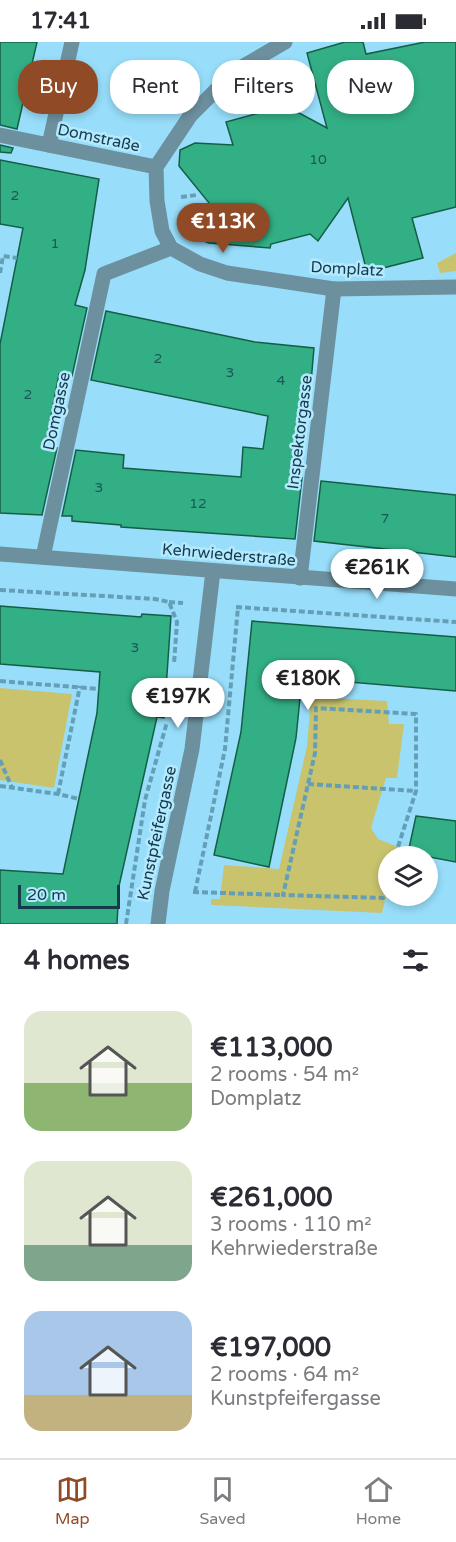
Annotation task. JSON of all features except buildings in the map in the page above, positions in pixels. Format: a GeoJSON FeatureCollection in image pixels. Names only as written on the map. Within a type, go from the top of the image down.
{"type":"FeatureCollection","features":[{"type":"Feature","properties":{"kind":"street"},"geometry":{"type":"LineString","coordinates":[[49,145],[72,42]]}},
{"type":"Feature","properties":{"kind":"street"},"geometry":{"type":"LineString","coordinates":[[171,248],[162,231],[157,201],[156,167],[190,116],[235,71],[285,42]]}},
{"type":"Feature","properties":{"kind":"street","name":"Domstraße"},"geometry":{"type":"LineString","coordinates":[[0,135],[156,167]]}},
{"type":"Feature","properties":{"kind":"street","name":"Domgasse"},"geometry":{"type":"LineString","coordinates":[[43,556],[104,274],[171,248]]}},
{"type":"Feature","properties":{"kind":"street","name":"Domplatz"},"geometry":{"type":"LineString","coordinates":[[171,248],[200,264],[227,273],[334,289],[456,287]]}},
{"type":"Feature","properties":{"kind":"street","name":"Inspektorgasse"},"geometry":{"type":"LineString","coordinates":[[300,578],[334,289]]}},
{"type":"Feature","properties":{"kind":"street","name":"Kehrwiederstraße"},"geometry":{"type":"LineString","coordinates":[[0,554],[456,589]]}},
{"type":"Feature","properties":{"kind":"street","name":"Kunstpfeifergasse"},"geometry":{"type":"LineString","coordinates":[[158,924],[162,891],[192,749],[213,571]]}},
{"type":"Feature","properties":{"kind":"path"},"geometry":{"type":"LineString","coordinates":[[0,273],[3,256],[17,258]]}},
{"type":"Feature","properties":{"kind":"path"},"geometry":{"type":"LineString","coordinates":[[0,590],[155,599],[169,602],[177,622],[174,666]]}},
{"type":"Feature","properties":{"kind":"path"},"geometry":{"type":"LineString","coordinates":[[208,605],[456,622]]}},
{"type":"Feature","properties":{"kind":"path"},"geometry":{"type":"LineString","coordinates":[[195,892],[225,748],[238,607]]}},
{"type":"Feature","properties":{"kind":"path"},"geometry":{"type":"LineString","coordinates":[[0,681],[99,689]]}},
{"type":"Feature","properties":{"kind":"path"},"geometry":{"type":"LineString","coordinates":[[58,794],[80,686]]}},
{"type":"Feature","properties":{"kind":"path"},"geometry":{"type":"LineString","coordinates":[[283,895],[315,753],[316,708],[416,714],[416,791],[398,846]]}},
{"type":"Feature","properties":{"kind":"path"},"geometry":{"type":"LineString","coordinates":[[126,924],[146,800],[168,721]]}},
{"type":"Feature","properties":{"kind":"path"},"geometry":{"type":"LineString","coordinates":[[0,760],[12,788]]}},
{"type":"Feature","properties":{"kind":"path"},"geometry":{"type":"LineString","coordinates":[[308,784],[416,791]]}},
{"type":"Feature","properties":{"kind":"path"},"geometry":{"type":"LineString","coordinates":[[0,786],[79,799]]}},
{"type":"Feature","properties":{"kind":"path"},"geometry":{"type":"LineString","coordinates":[[162,891],[378,898]]}},
{"type":"Feature","properties":{"kind":"shaded area"},"geometry":{"type":"Polygon","coordinates":[[[456,253],[456,271],[440,273],[437,263],[456,253]]]}},
{"type":"Feature","properties":{"kind":"shaded area"},"geometry":{"type":"Polygon","coordinates":[[[0,688],[72,694],[54,788],[0,780],[0,688]]]}},
{"type":"Feature","properties":{"kind":"shaded area"},"geometry":{"type":"Polygon","coordinates":[[[311,697],[387,701],[389,724],[404,724],[397,778],[386,778],[371,828],[378,839],[396,846],[378,846],[378,906],[384,906],[382,913],[211,905],[211,899],[220,899],[224,865],[279,869],[307,746],[311,697]]]}}]}
